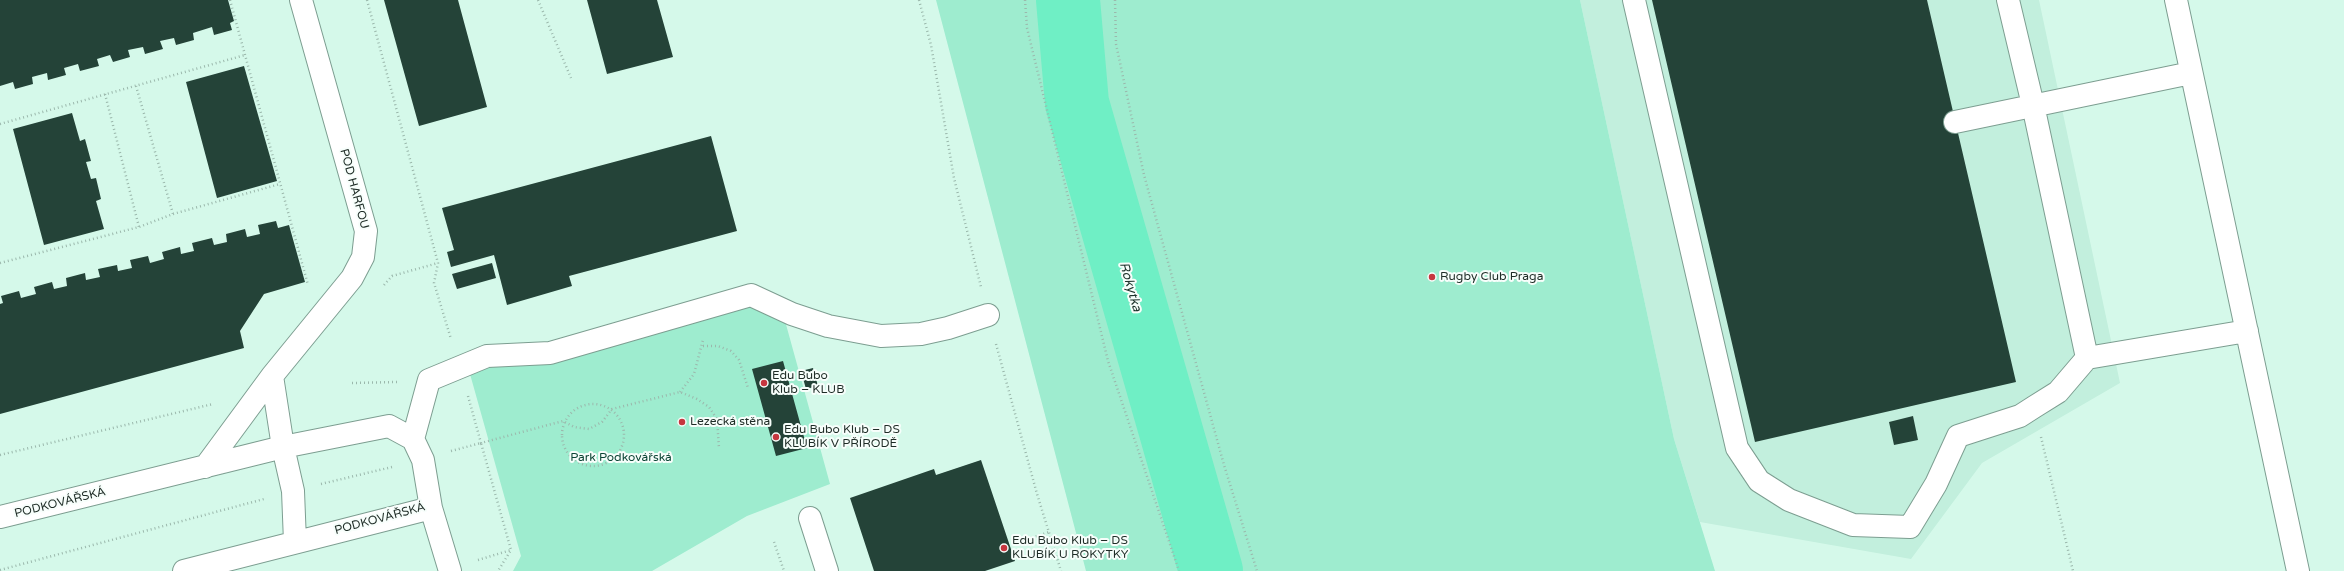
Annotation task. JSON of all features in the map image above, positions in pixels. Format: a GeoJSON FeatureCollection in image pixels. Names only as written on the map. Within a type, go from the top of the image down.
{"type":"FeatureCollection","features":[{"type":"Feature","properties":{"kind":"street","name":"POD HARFOU"},"geometry":{"type":"LineString","coordinates":[[205,467],[272,376],[352,278],[363,257],[366,231],[301,0]]}},
{"type":"Feature","properties":{"kind":"street"},"geometry":{"type":"LineString","coordinates":[[1634,0],[1737,448],[1759,481],[1789,500],[1853,525],[1910,527],[1936,484],[1958,436],[2020,416],[2058,392],[2087,358],[2247,331]]}},
{"type":"Feature","properties":{"kind":"street"},"geometry":{"type":"LineString","coordinates":[[2008,0],[2033,106],[2087,358]]}},
{"type":"Feature","properties":{"kind":"street"},"geometry":{"type":"LineString","coordinates":[[2176,0],[2298,571]]}},
{"type":"Feature","properties":{"kind":"street"},"geometry":{"type":"LineString","coordinates":[[1955,122],[2191,73]]}},
{"type":"Feature","properties":{"kind":"street"},"geometry":{"type":"LineString","coordinates":[[413,439],[429,380],[487,356],[550,353],[751,295],[792,314],[828,326],[881,336],[921,334],[941,330],[988,315]]}},
{"type":"Feature","properties":{"kind":"street"},"geometry":{"type":"LineString","coordinates":[[272,376],[283,447],[293,491],[295,542]]}},
{"type":"Feature","properties":{"kind":"street","name":"PODKOVÁŘSKÁ"},"geometry":{"type":"LineString","coordinates":[[0,517],[283,447],[389,426],[413,439],[423,460],[430,508],[184,571]]}},
{"type":"Feature","properties":{"kind":"street"},"geometry":{"type":"LineString","coordinates":[[430,508],[450,571]]}},
{"type":"Feature","properties":{"kind":"street"},"geometry":{"type":"LineString","coordinates":[[810,518],[827,571]]}},
{"type":"Feature","properties":{"kind":"path"},"geometry":{"type":"LineString","coordinates":[[230,0],[310,290]]}},
{"type":"Feature","properties":{"kind":"path"},"geometry":{"type":"LineString","coordinates":[[366,0],[438,263],[434,283],[481,443],[563,421],[574,427],[589,429],[602,422],[612,409],[680,392],[697,399],[709,407],[717,419],[719,448]]}},
{"type":"Feature","properties":{"kind":"path"},"geometry":{"type":"LineString","coordinates":[[538,0],[570,78]]}},
{"type":"Feature","properties":{"kind":"path"},"geometry":{"type":"LineString","coordinates":[[919,0],[931,45],[954,178],[988,315],[1013,410],[1048,532],[1061,571]]}},
{"type":"Feature","properties":{"kind":"path"},"geometry":{"type":"LineString","coordinates":[[1026,0],[1027,28],[1108,361],[1178,571]]}},
{"type":"Feature","properties":{"kind":"path"},"geometry":{"type":"LineString","coordinates":[[1115,0],[1116,44],[1144,175],[1224,466],[1257,571]]}},
{"type":"Feature","properties":{"kind":"path"},"geometry":{"type":"LineString","coordinates":[[0,124],[245,55]]}},
{"type":"Feature","properties":{"kind":"path"},"geometry":{"type":"LineString","coordinates":[[136,86],[173,214]]}},
{"type":"Feature","properties":{"kind":"path"},"geometry":{"type":"LineString","coordinates":[[105,94],[140,227]]}},
{"type":"Feature","properties":{"kind":"path"},"geometry":{"type":"LineString","coordinates":[[0,263],[140,227],[173,214],[280,184]]}},
{"type":"Feature","properties":{"kind":"path"},"geometry":{"type":"LineString","coordinates":[[680,392],[694,374],[703,346],[704,308]]}},
{"type":"Feature","properties":{"kind":"path"},"geometry":{"type":"LineString","coordinates":[[703,346],[718,346],[731,351],[739,360],[748,388]]}},
{"type":"Feature","properties":{"kind":"path"},"geometry":{"type":"LineString","coordinates":[[352,383],[429,380]]}},
{"type":"Feature","properties":{"kind":"path"},"geometry":{"type":"LineString","coordinates":[[587,403],[600,404],[612,409],[620,419],[624,432],[623,445],[616,456],[606,464],[592,467],[579,464],[569,456],[562,444],[561,431],[563,421],[574,408],[587,403]]}},
{"type":"Feature","properties":{"kind":"path"},"geometry":{"type":"LineString","coordinates":[[0,455],[216,404]]}},
{"type":"Feature","properties":{"kind":"path"},"geometry":{"type":"LineString","coordinates":[[2034,407],[2073,571]]}},
{"type":"Feature","properties":{"kind":"path"},"geometry":{"type":"LineString","coordinates":[[1013,544],[1048,532]]}},
{"type":"Feature","properties":{"kind":"path"},"geometry":{"type":"LineString","coordinates":[[774,542],[784,571]]}},
{"type":"Feature","properties":{"kind":"shaded area"},"geometry":{"type":"Polygon","coordinates":[[[1580,0],[2039,0],[2120,383],[1982,463],[1911,559],[1700,522],[1674,439],[1580,0]]]}},
{"type":"Feature","properties":{"kind":"green space"},"geometry":{"type":"Polygon","coordinates":[[[936,0],[1580,0],[1674,439],[1715,571],[1086,571],[936,0]]]}},
{"type":"Feature","properties":{"kind":"green space","name":"Park Podkovářská"},"geometry":{"type":"Polygon","coordinates":[[[779,299],[830,484],[747,516],[652,571],[513,571],[521,556],[470,374],[495,364],[551,361],[779,299]]]}},
{"type":"Feature","properties":{"kind":"building"},"geometry":{"type":"Polygon","coordinates":[[[0,0],[228,0],[234,21],[230,23],[232,30],[214,35],[212,27],[193,33],[194,40],[176,45],[174,38],[160,41],[163,49],[145,54],[143,47],[128,50],[130,57],[113,62],[110,55],[97,59],[99,66],[80,71],[78,64],[64,68],[66,75],[48,80],[47,73],[32,77],[33,84],[15,89],[13,82],[0,86],[0,0]]]}},
{"type":"Feature","properties":{"kind":"building"},"geometry":{"type":"Polygon","coordinates":[[[384,0],[458,0],[487,107],[419,126],[384,0]]]}},
{"type":"Feature","properties":{"kind":"building"},"geometry":{"type":"Polygon","coordinates":[[[587,0],[657,0],[673,57],[607,74],[587,0]]]}},
{"type":"Feature","properties":{"kind":"building"},"geometry":{"type":"Polygon","coordinates":[[[1652,0],[1927,0],[2016,382],[1755,442],[1652,0]]]}},
{"type":"Feature","properties":{"kind":"building"},"geometry":{"type":"Polygon","coordinates":[[[244,66],[277,181],[217,198],[186,82],[244,66]]]}},
{"type":"Feature","properties":{"kind":"building"},"geometry":{"type":"Polygon","coordinates":[[[72,113],[80,141],[85,139],[91,161],[86,162],[91,179],[96,178],[101,199],[96,201],[104,229],[44,245],[13,129],[72,113]]]}},
{"type":"Feature","properties":{"kind":"building"},"geometry":{"type":"Polygon","coordinates":[[[711,136],[737,231],[569,276],[572,286],[507,305],[494,255],[451,267],[447,252],[454,250],[442,208],[711,136]]]}},
{"type":"Feature","properties":{"kind":"building"},"geometry":{"type":"Polygon","coordinates":[[[276,221],[278,228],[289,225],[305,282],[264,294],[240,331],[244,348],[0,414],[0,304],[3,303],[1,296],[19,291],[21,298],[36,294],[34,287],[52,282],[54,289],[67,286],[66,278],[85,273],[86,280],[100,277],[98,269],[117,265],[118,271],[132,268],[130,260],[148,256],[150,263],[164,259],[162,252],[180,247],[181,254],[194,251],[192,243],[212,238],[214,245],[227,242],[226,234],[245,229],[247,237],[260,234],[258,225],[276,221]]]}},
{"type":"Feature","properties":{"kind":"building"},"geometry":{"type":"Polygon","coordinates":[[[492,263],[496,278],[457,289],[452,274],[492,263]]]}},
{"type":"Feature","properties":{"kind":"building"},"geometry":{"type":"Polygon","coordinates":[[[783,361],[807,448],[776,456],[752,369],[783,361]]]}},
{"type":"Feature","properties":{"kind":"building"},"geometry":{"type":"Polygon","coordinates":[[[813,368],[818,386],[806,389],[801,371],[813,368]]]}},
{"type":"Feature","properties":{"kind":"building"},"geometry":{"type":"Polygon","coordinates":[[[1913,416],[1918,440],[1894,445],[1889,422],[1913,416]]]}},
{"type":"Feature","properties":{"kind":"building"},"geometry":{"type":"Polygon","coordinates":[[[981,460],[1015,561],[985,571],[874,571],[850,498],[934,469],[936,475],[981,460]]]}},
{"type":"Feature","properties":{"kind":"waterway","name":"Rokytka"},"geometry":{"type":"LineString","coordinates":[[1068,0],[1077,103],[1211,571]]}},
{"type":"Feature","properties":{"kind":"place","name":"Rugby Club Praga"},"geometry":{"type":"Point","coordinates":[1432,277]}},
{"type":"Feature","properties":{"kind":"place","name":"Edu Bubo Klub – KLUB"},"geometry":{"type":"Point","coordinates":[764,383]}},
{"type":"Feature","properties":{"kind":"place","name":"Lezecká stěna"},"geometry":{"type":"Point","coordinates":[682,422]}},
{"type":"Feature","properties":{"kind":"place","name":"Edu Bubo Klub – DS KLUBÍK V PŘÍRODĚ"},"geometry":{"type":"Point","coordinates":[776,437]}},
{"type":"Feature","properties":{"kind":"place","name":"Edu Bubo Klub – DS KLUBÍK U ROKYTKY"},"geometry":{"type":"Point","coordinates":[1004,548]}}]}
